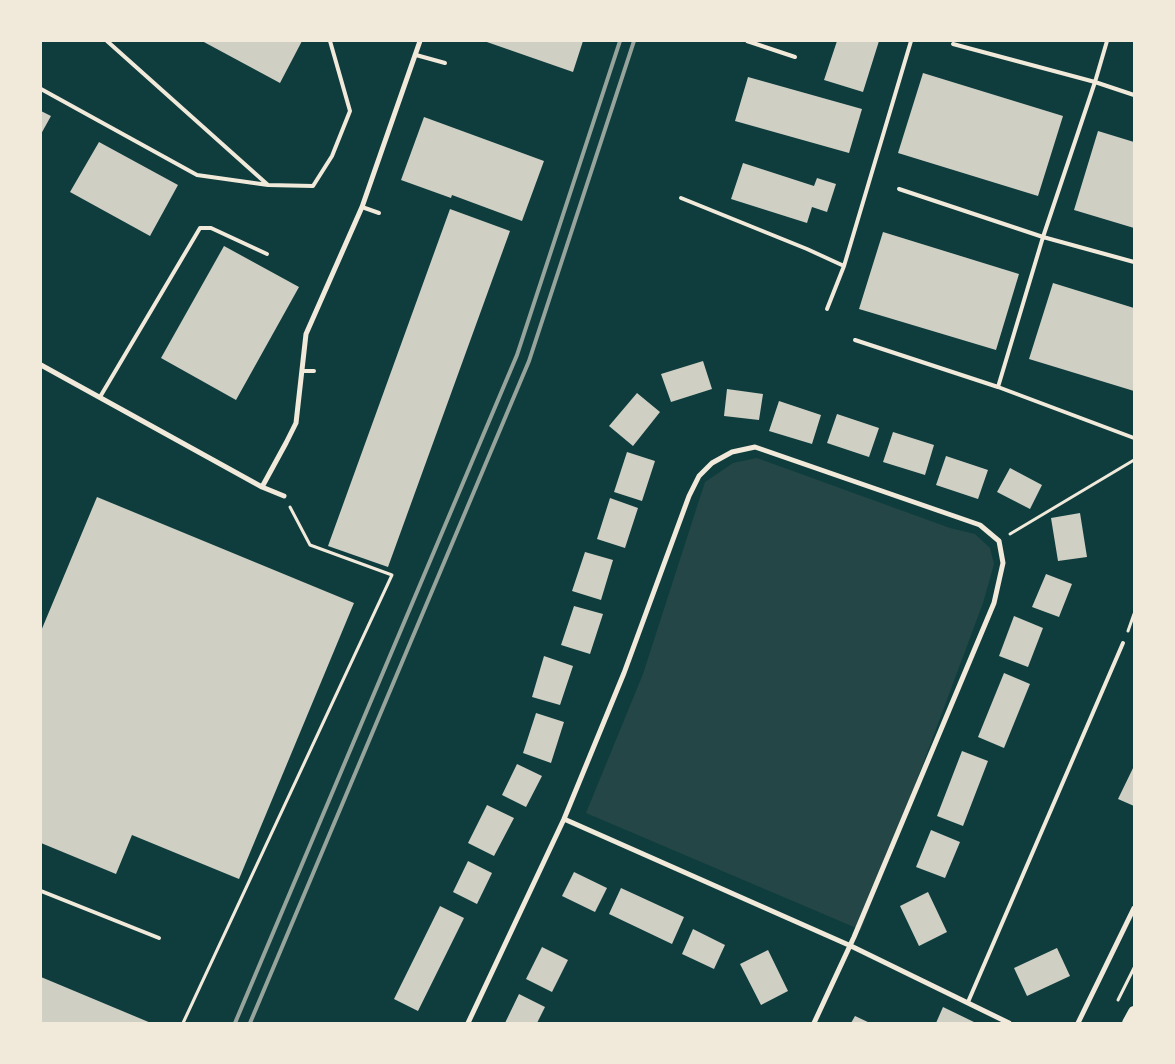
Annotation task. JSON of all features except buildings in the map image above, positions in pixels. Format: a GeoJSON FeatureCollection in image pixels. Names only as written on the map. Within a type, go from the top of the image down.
{"type":"FeatureCollection","features":[{"type":"Feature","properties":{"kind":"main road"},"geometry":{"type":"LineString","coordinates":[[1128,1023],[1134,1012]]}},
{"type":"Feature","properties":{"kind":"street"},"geometry":{"type":"LineString","coordinates":[[262,488],[296,423],[306,334],[362,207],[420,41]]}},
{"type":"Feature","properties":{"kind":"street"},"geometry":{"type":"LineString","coordinates":[[41,365],[262,488],[284,496]]}},
{"type":"Feature","properties":{"kind":"street"},"geometry":{"type":"LineString","coordinates":[[468,1023],[564,818],[624,673],[689,496],[699,476],[712,463],[732,452],[755,447],[980,525],[999,541],[1003,563],[994,603],[851,946],[814,1023]]}},
{"type":"Feature","properties":{"kind":"street"},"geometry":{"type":"LineString","coordinates":[[564,818],[851,946],[1009,1023]]}},
{"type":"Feature","properties":{"kind":"street"},"geometry":{"type":"LineString","coordinates":[[1078,1023],[1134,908]]}},
{"type":"Feature","properties":{"kind":"lane"},"geometry":{"type":"LineString","coordinates":[[107,41],[268,185]]}},
{"type":"Feature","properties":{"kind":"lane"},"geometry":{"type":"LineString","coordinates":[[41,89],[197,175],[268,185],[313,186],[332,156],[350,111],[330,41]]}},
{"type":"Feature","properties":{"kind":"lane"},"geometry":{"type":"LineString","coordinates":[[747,41],[795,57]]}},
{"type":"Feature","properties":{"kind":"lane"},"geometry":{"type":"LineString","coordinates":[[827,309],[844,266],[911,41]]}},
{"type":"Feature","properties":{"kind":"lane"},"geometry":{"type":"LineString","coordinates":[[998,387],[1043,237],[1096,82],[1107,41]]}},
{"type":"Feature","properties":{"kind":"lane"},"geometry":{"type":"LineString","coordinates":[[953,44],[1134,94]]}},
{"type":"Feature","properties":{"kind":"lane"},"geometry":{"type":"LineString","coordinates":[[416,55],[445,63]]}},
{"type":"Feature","properties":{"kind":"lane"},"geometry":{"type":"LineString","coordinates":[[900,189],[1043,237],[1134,262]]}},
{"type":"Feature","properties":{"kind":"lane"},"geometry":{"type":"LineString","coordinates":[[681,198],[844,266]]}},
{"type":"Feature","properties":{"kind":"lane"},"geometry":{"type":"LineString","coordinates":[[362,207],[379,213]]}},
{"type":"Feature","properties":{"kind":"lane"},"geometry":{"type":"LineString","coordinates":[[100,397],[200,228],[212,228],[267,254]]}},
{"type":"Feature","properties":{"kind":"lane"},"geometry":{"type":"LineString","coordinates":[[855,340],[998,387],[1134,438]]}},
{"type":"Feature","properties":{"kind":"lane"},"geometry":{"type":"LineString","coordinates":[[302,371],[314,371]]}},
{"type":"Feature","properties":{"kind":"lane"},"geometry":{"type":"LineString","coordinates":[[968,1002],[1123,643]]}},
{"type":"Feature","properties":{"kind":"lane"},"geometry":{"type":"LineString","coordinates":[[41,891],[158,938]]}},
{"type":"Feature","properties":{"kind":"path"},"geometry":{"type":"LineString","coordinates":[[999,541],[1134,460]]}},
{"type":"Feature","properties":{"kind":"path"},"geometry":{"type":"LineString","coordinates":[[183,1023],[392,575],[310,545],[284,496]]}},
{"type":"Feature","properties":{"kind":"path"},"geometry":{"type":"LineString","coordinates":[[1115,1007],[1134,968]]}},
{"type":"Feature","properties":{"kind":"shaded area"},"geometry":{"type":"Polygon","coordinates":[[[757,458],[950,528],[975,534],[990,548],[994,564],[983,603],[861,930],[586,813],[643,674],[705,482],[733,463],[757,458]]]}},
{"type":"Feature","properties":{"kind":"railway"},"geometry":{"type":"LineString","coordinates":[[235,1023],[517,355],[620,41]]}},
{"type":"Feature","properties":{"kind":"railway"},"geometry":{"type":"LineString","coordinates":[[250,1023],[529,361],[634,41]]}}]}
